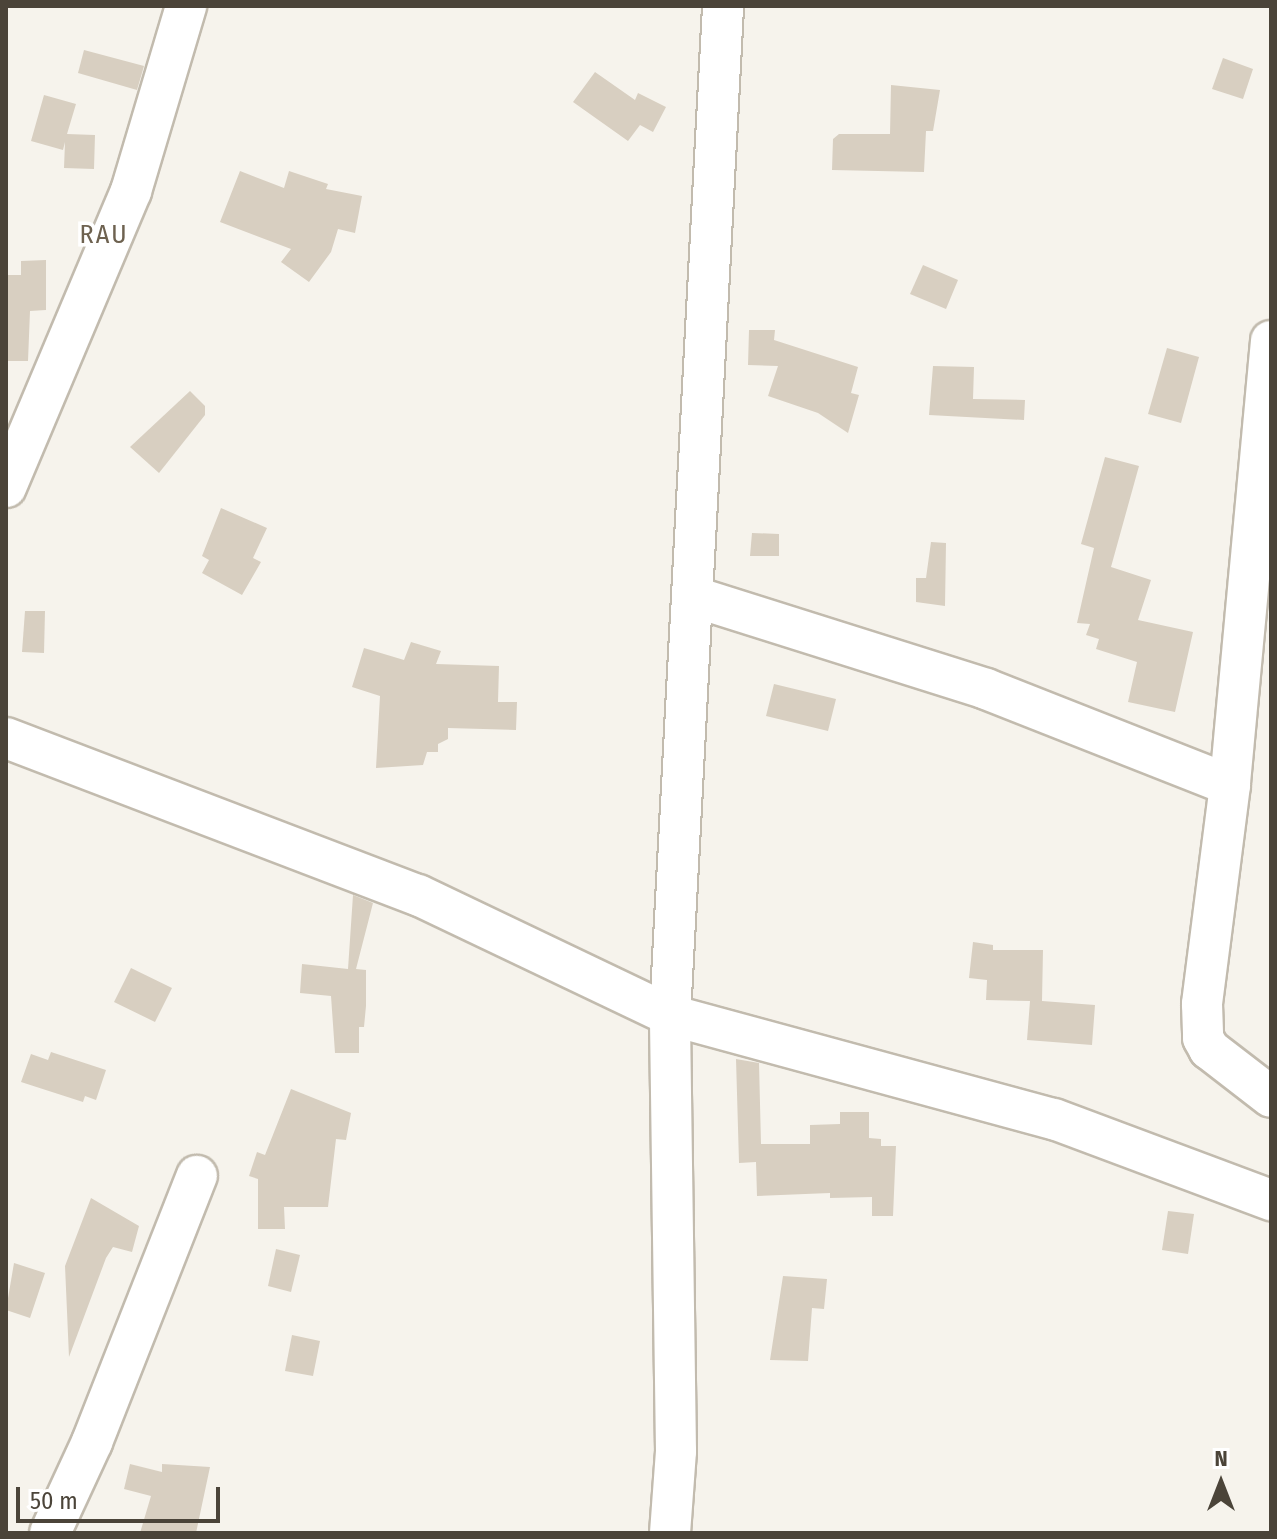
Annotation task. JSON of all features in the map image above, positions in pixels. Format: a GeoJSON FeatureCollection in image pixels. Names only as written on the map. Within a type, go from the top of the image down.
{"type":"FeatureCollection","features":[{"type":"Feature","properties":{"kind":"street"},"geometry":{"type":"LineString","coordinates":[[6,487],[131,191],[186,6]]}},
{"type":"Feature","properties":{"kind":"street"},"geometry":{"type":"LineString","coordinates":[[670,1533],[676,1451],[670,1015],[695,597],[709,200],[723,6]]}},
{"type":"Feature","properties":{"kind":"street"},"geometry":{"type":"LineString","coordinates":[[1271,341],[1230,785],[1202,1004],[1203,1038],[1220,1060],[1271,1097]]}},
{"type":"Feature","properties":{"kind":"street"},"geometry":{"type":"LineString","coordinates":[[695,597],[986,689],[1230,785]]}},
{"type":"Feature","properties":{"kind":"street"},"geometry":{"type":"LineString","coordinates":[[6,738],[418,895],[670,1015],[1054,1119],[1271,1200]]}},
{"type":"Feature","properties":{"kind":"street"},"geometry":{"type":"LineString","coordinates":[[50,1533],[92,1442],[197,1176]]}},
{"type":"Feature","properties":{"kind":"building"},"geometry":{"type":"Polygon","coordinates":[[[84,50],[144,66],[137,90],[78,73],[84,50]]]}},
{"type":"Feature","properties":{"kind":"building"},"geometry":{"type":"Polygon","coordinates":[[[1223,58],[1253,69],[1243,99],[1212,89],[1223,58]]]}},
{"type":"Feature","properties":{"kind":"building"},"geometry":{"type":"Polygon","coordinates":[[[595,72],[635,100],[638,93],[666,107],[653,132],[640,125],[628,141],[573,102],[595,72]]]}},
{"type":"Feature","properties":{"kind":"building"},"geometry":{"type":"Polygon","coordinates":[[[891,85],[940,90],[933,131],[926,131],[924,172],[832,170],[833,139],[839,134],[890,134],[891,85]]]}},
{"type":"Feature","properties":{"kind":"building"},"geometry":{"type":"Polygon","coordinates":[[[44,95],[76,104],[67,134],[95,135],[94,169],[64,168],[65,142],[63,150],[31,141],[44,95]]]}},
{"type":"Feature","properties":{"kind":"building"},"geometry":{"type":"Polygon","coordinates":[[[240,171],[284,188],[289,171],[328,184],[326,189],[362,196],[355,233],[338,229],[331,252],[309,282],[281,262],[291,249],[220,222],[240,171]]]}},
{"type":"Feature","properties":{"kind":"building"},"geometry":{"type":"Polygon","coordinates":[[[46,260],[46,310],[30,311],[28,361],[6,361],[6,275],[21,275],[21,261],[46,260]]]}},
{"type":"Feature","properties":{"kind":"building"},"geometry":{"type":"Polygon","coordinates":[[[923,265],[958,280],[946,309],[910,294],[923,265]]]}},
{"type":"Feature","properties":{"kind":"building"},"geometry":{"type":"Polygon","coordinates":[[[749,330],[775,330],[774,340],[858,367],[851,393],[859,395],[848,433],[818,413],[768,396],[778,366],[748,365],[749,330]]]}},
{"type":"Feature","properties":{"kind":"building"},"geometry":{"type":"Polygon","coordinates":[[[1167,348],[1199,357],[1181,423],[1148,414],[1167,348]]]}},
{"type":"Feature","properties":{"kind":"building"},"geometry":{"type":"Polygon","coordinates":[[[933,366],[974,367],[973,399],[1025,400],[1024,420],[929,415],[933,366]]]}},
{"type":"Feature","properties":{"kind":"building"},"geometry":{"type":"Polygon","coordinates":[[[190,391],[205,406],[205,415],[159,473],[130,447],[190,391]]]}},
{"type":"Feature","properties":{"kind":"building"},"geometry":{"type":"Polygon","coordinates":[[[1105,457],[1139,466],[1111,567],[1151,580],[1138,620],[1193,632],[1175,712],[1128,702],[1137,662],[1096,649],[1099,639],[1086,635],[1090,624],[1077,623],[1094,548],[1081,544],[1105,457]]]}},
{"type":"Feature","properties":{"kind":"building"},"geometry":{"type":"Polygon","coordinates":[[[221,508],[267,528],[253,558],[261,562],[242,595],[202,573],[209,560],[202,556],[221,508]]]}},
{"type":"Feature","properties":{"kind":"building"},"geometry":{"type":"Polygon","coordinates":[[[752,533],[779,534],[779,556],[750,556],[752,533]]]}},
{"type":"Feature","properties":{"kind":"building"},"geometry":{"type":"Polygon","coordinates":[[[931,542],[946,543],[945,606],[916,602],[916,578],[926,578],[931,542]]]}},
{"type":"Feature","properties":{"kind":"building"},"geometry":{"type":"Polygon","coordinates":[[[25,611],[45,611],[44,653],[22,652],[25,611]]]}},
{"type":"Feature","properties":{"kind":"building"},"geometry":{"type":"Polygon","coordinates":[[[411,642],[441,651],[436,664],[499,666],[498,702],[517,702],[516,730],[448,728],[448,739],[438,744],[438,752],[427,752],[423,765],[376,768],[380,696],[352,687],[364,648],[404,660],[411,642]]]}},
{"type":"Feature","properties":{"kind":"building"},"geometry":{"type":"Polygon","coordinates":[[[774,684],[836,699],[828,731],[766,716],[774,684]]]}},
{"type":"Feature","properties":{"kind":"building"},"geometry":{"type":"Polygon","coordinates":[[[353,895],[373,903],[356,969],[366,970],[364,1027],[359,1027],[359,1053],[335,1053],[331,996],[300,993],[302,964],[348,969],[353,895]]]}},
{"type":"Feature","properties":{"kind":"building"},"geometry":{"type":"Polygon","coordinates":[[[973,942],[993,945],[993,950],[1043,950],[1042,1001],[1095,1005],[1092,1045],[1027,1040],[1030,1001],[986,1000],[987,980],[969,978],[973,942]]]}},
{"type":"Feature","properties":{"kind":"building"},"geometry":{"type":"Polygon","coordinates":[[[131,968],[172,988],[155,1022],[114,1002],[131,968]]]}},
{"type":"Feature","properties":{"kind":"building"},"geometry":{"type":"Polygon","coordinates":[[[51,1052],[106,1070],[96,1100],[85,1096],[83,1102],[21,1082],[31,1054],[48,1060],[51,1052]]]}},
{"type":"Feature","properties":{"kind":"building"},"geometry":{"type":"Polygon","coordinates":[[[736,1059],[759,1063],[761,1144],[810,1144],[810,1125],[840,1124],[840,1112],[869,1112],[869,1138],[881,1139],[881,1146],[896,1146],[893,1216],[872,1216],[872,1197],[830,1198],[830,1193],[757,1196],[756,1162],[739,1163],[736,1059]]]}},
{"type":"Feature","properties":{"kind":"building"},"geometry":{"type":"Polygon","coordinates":[[[291,1089],[351,1113],[346,1140],[336,1139],[328,1207],[284,1207],[285,1229],[258,1229],[258,1179],[249,1176],[257,1152],[265,1155],[291,1089]]]}},
{"type":"Feature","properties":{"kind":"building"},"geometry":{"type":"Polygon","coordinates":[[[91,1198],[139,1226],[132,1252],[113,1247],[106,1258],[69,1357],[65,1266],[91,1198]]]}},
{"type":"Feature","properties":{"kind":"building"},"geometry":{"type":"Polygon","coordinates":[[[1168,1211],[1194,1214],[1188,1254],[1162,1250],[1168,1211]]]}},
{"type":"Feature","properties":{"kind":"building"},"geometry":{"type":"Polygon","coordinates":[[[276,1249],[300,1255],[291,1292],[268,1286],[276,1249]]]}},
{"type":"Feature","properties":{"kind":"building"},"geometry":{"type":"Polygon","coordinates":[[[14,1263],[45,1273],[30,1318],[6,1310],[14,1263]]]}},
{"type":"Feature","properties":{"kind":"building"},"geometry":{"type":"Polygon","coordinates":[[[783,1276],[827,1279],[824,1309],[812,1308],[808,1361],[770,1360],[783,1276]]]}},
{"type":"Feature","properties":{"kind":"building"},"geometry":{"type":"Polygon","coordinates":[[[292,1335],[320,1341],[313,1376],[285,1371],[292,1335]]]}},
{"type":"Feature","properties":{"kind":"building"},"geometry":{"type":"Polygon","coordinates":[[[130,1464],[162,1472],[162,1464],[210,1467],[196,1533],[140,1533],[151,1496],[124,1489],[130,1464]]]}},
{"type":"Feature","properties":{"kind":"district","name":"RAU"},"geometry":{"type":"Point","coordinates":[104,235]}}]}
